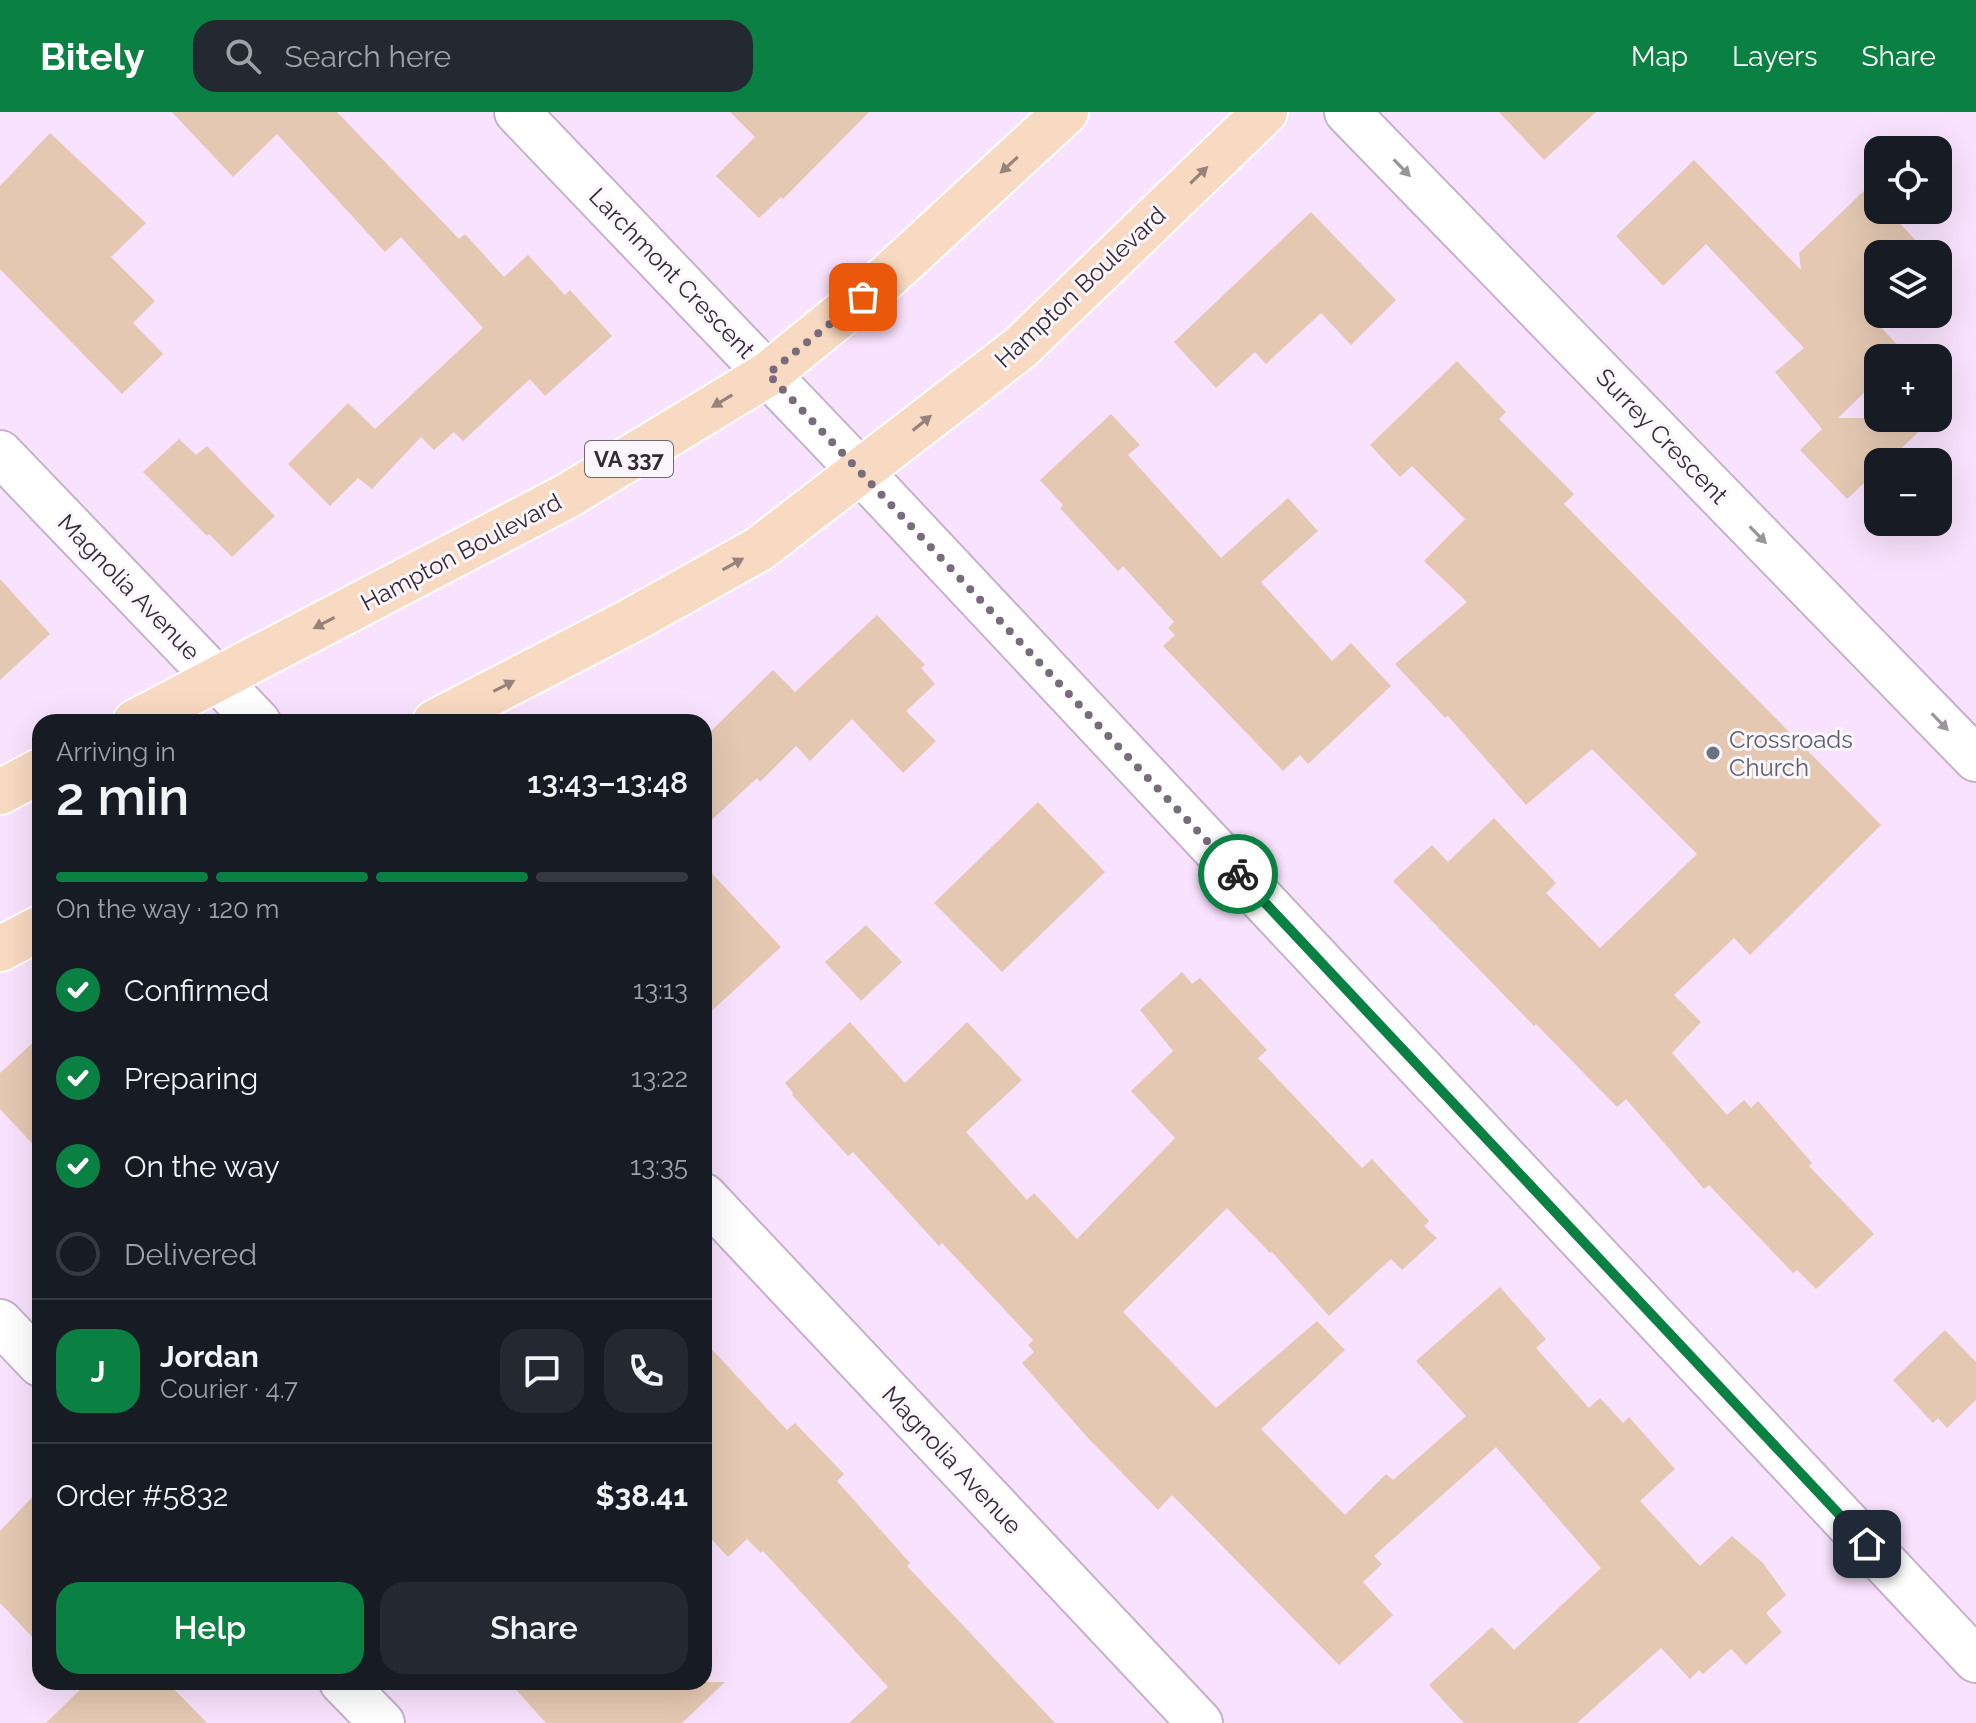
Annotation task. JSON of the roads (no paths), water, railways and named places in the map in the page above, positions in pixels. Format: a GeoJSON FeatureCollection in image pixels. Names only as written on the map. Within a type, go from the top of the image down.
{"type":"FeatureCollection","features":[{"type":"Feature","properties":{"kind":"main road","name":"Hampton Boulevard"},"geometry":{"type":"LineString","coordinates":[[150,714],[567,496],[768,374],[887,277],[1066,112]]}},
{"type":"Feature","properties":{"kind":"main road","name":"Hampton Boulevard"},"geometry":{"type":"LineString","coordinates":[[450,714],[636,618],[759,549],[1020,348],[1265,112]]}},
{"type":"Feature","properties":{"kind":"main road"},"geometry":{"type":"LineString","coordinates":[[0,792],[32,775]]}},
{"type":"Feature","properties":{"kind":"main road"},"geometry":{"type":"LineString","coordinates":[[0,949],[32,932]]}},
{"type":"Feature","properties":{"kind":"street","name":"Larchmont Crescent"},"geometry":{"type":"LineString","coordinates":[[517,112],[861,472],[1976,1660]]}},
{"type":"Feature","properties":{"kind":"street","name":"Surrey Crescent"},"geometry":{"type":"LineString","coordinates":[[1347,112],[1976,759]]}},
{"type":"Feature","properties":{"kind":"street","name":"Magnolia Avenue"},"geometry":{"type":"LineString","coordinates":[[0,453],[250,714]]}},
{"type":"Feature","properties":{"kind":"street","name":"Magnolia Avenue"},"geometry":{"type":"LineString","coordinates":[[712,1204],[1200,1723]]}},
{"type":"Feature","properties":{"kind":"street"},"geometry":{"type":"LineString","coordinates":[[0,1322],[32,1356]]}},
{"type":"Feature","properties":{"kind":"street"},"geometry":{"type":"LineString","coordinates":[[350,1690],[382,1723]]}},
{"type":"Feature","properties":{"kind":"place","name":"Crossroads Church"},"geometry":{"type":"Point","coordinates":[1713,753]}}]}
